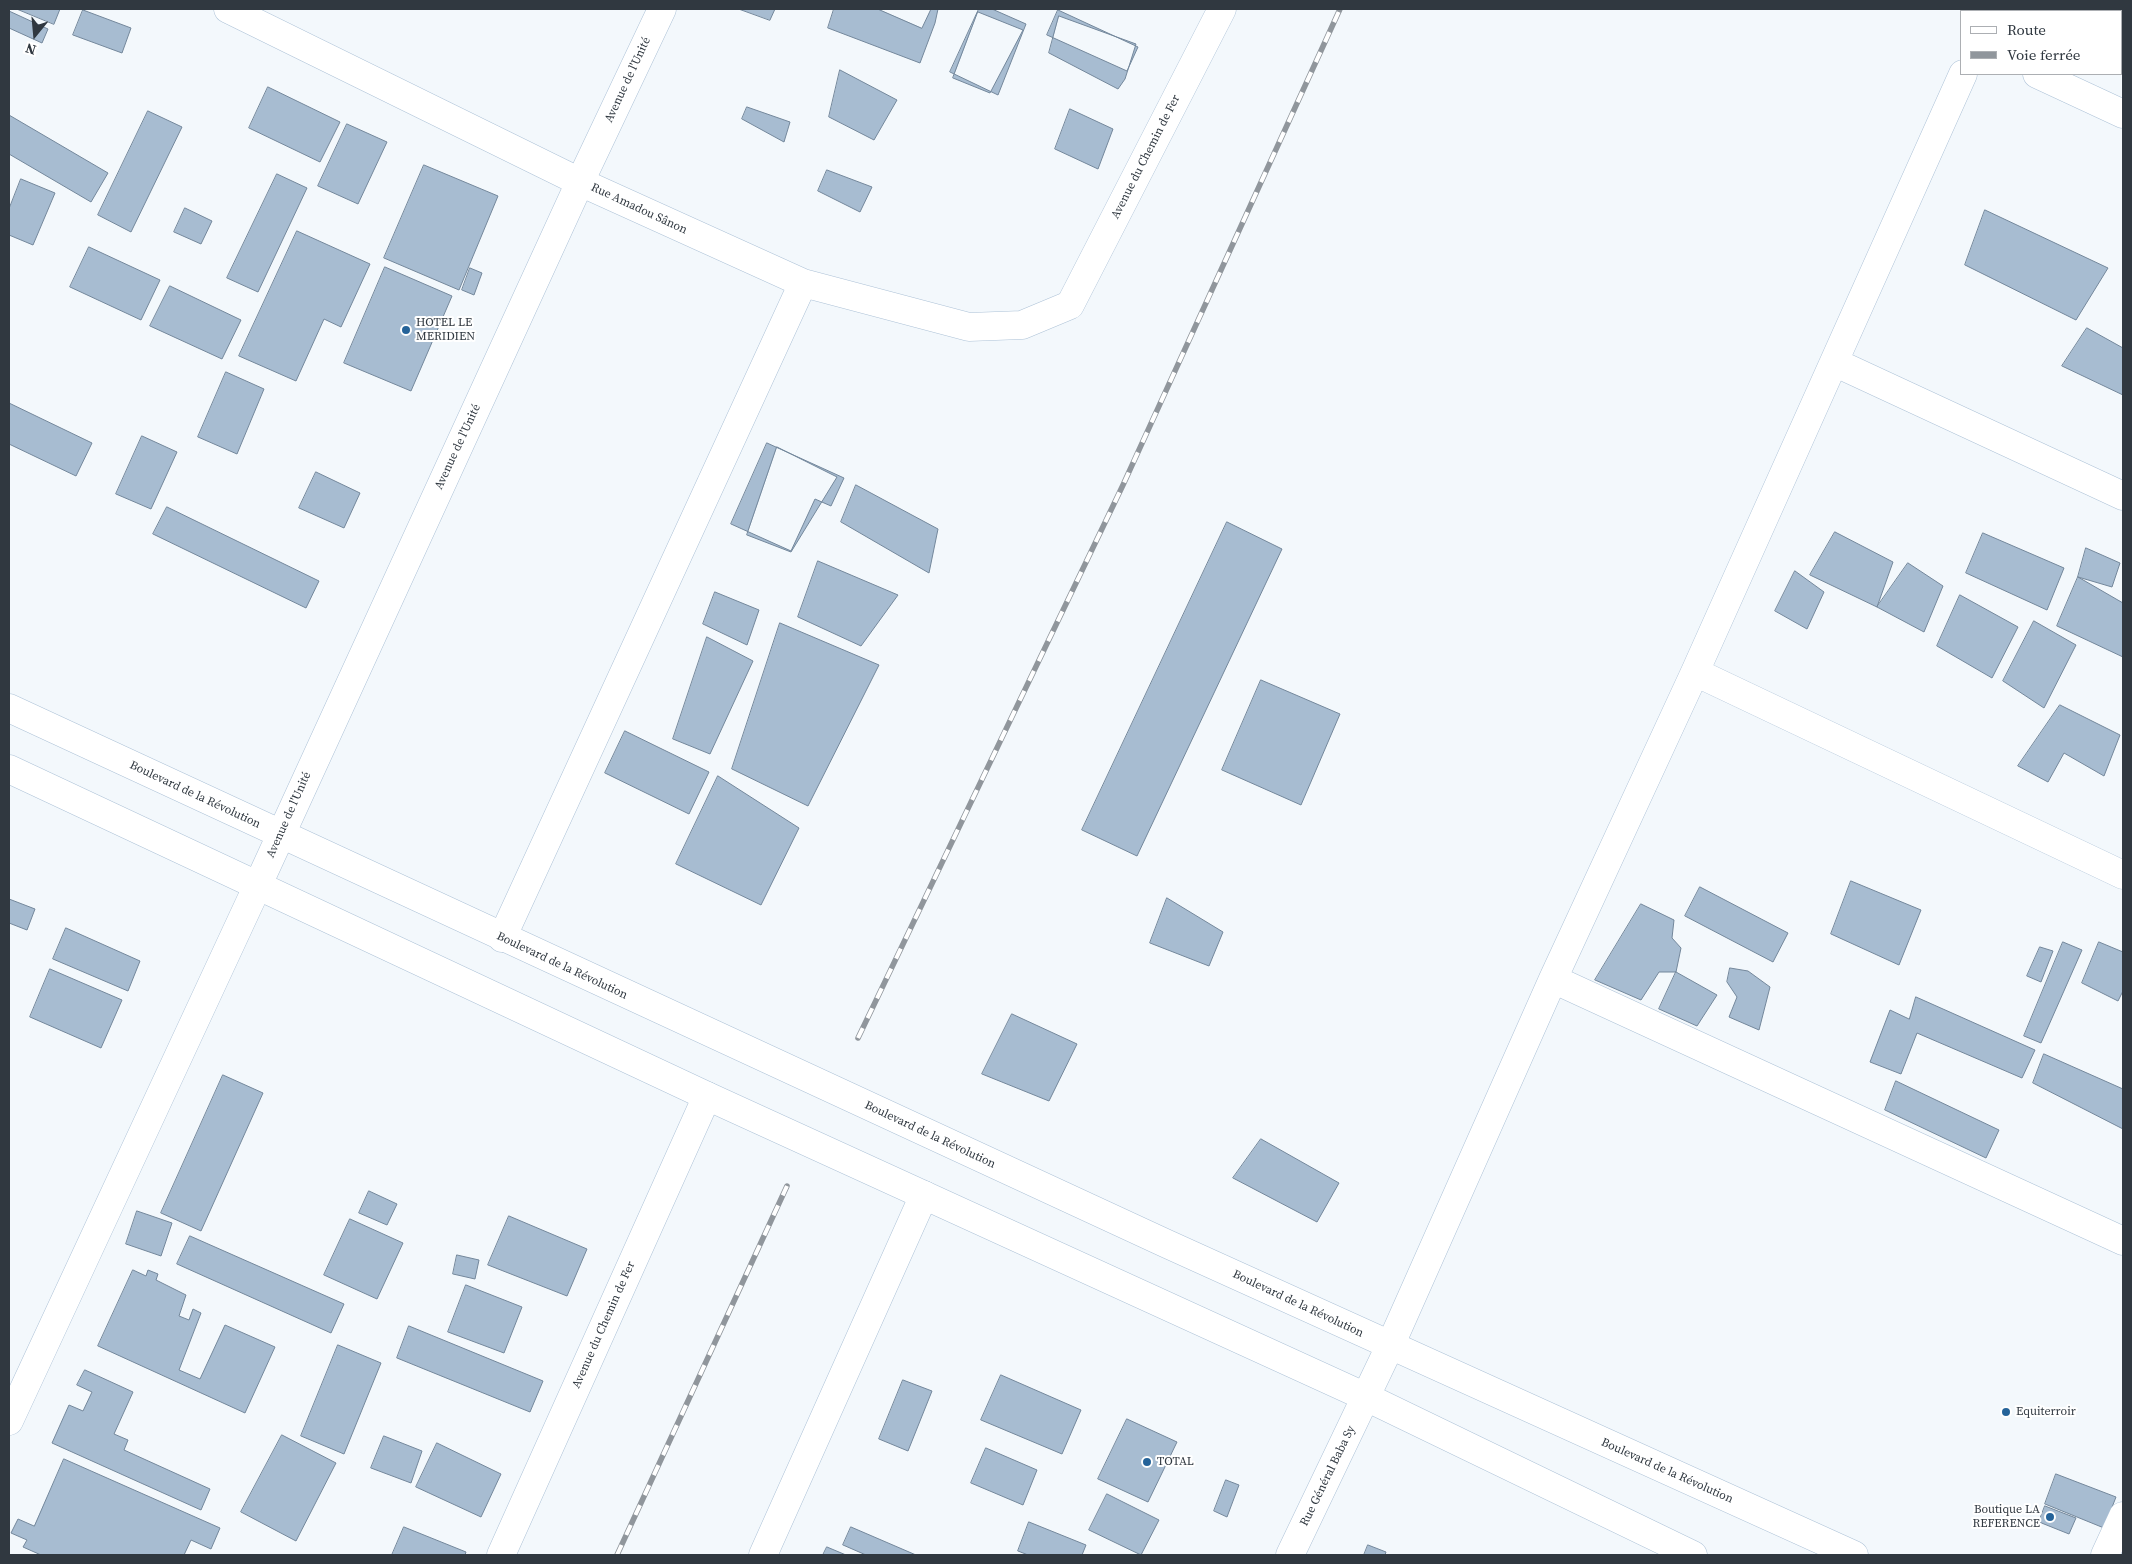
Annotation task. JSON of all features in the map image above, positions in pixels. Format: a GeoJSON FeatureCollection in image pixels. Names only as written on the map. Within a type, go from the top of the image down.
{"type":"FeatureCollection","features":[{"type":"Feature","properties":{"kind":"street","name":"Rue Amadou Sânon"},"geometry":{"type":"LineString","coordinates":[[228,9],[580,182],[803,284],[968,327],[1022,326],[1070,305]]}},
{"type":"Feature","properties":{"kind":"street","name":"Avenue de l'Unité"},"geometry":{"type":"LineString","coordinates":[[9,1421],[257,887],[580,182],[662,9]]}},
{"type":"Feature","properties":{"kind":"street","name":"Avenue du Chemin de Fer"},"geometry":{"type":"LineString","coordinates":[[1070,305],[1222,9]]}},
{"type":"Feature","properties":{"kind":"street","name":"Rue Général Baba Sy"},"geometry":{"type":"LineString","coordinates":[[1290,1555],[1390,1346],[1553,979],[1695,672],[1963,75]]}},
{"type":"Feature","properties":{"kind":"street"},"geometry":{"type":"LineString","coordinates":[[2039,75],[2123,114]]}},
{"type":"Feature","properties":{"kind":"street"},"geometry":{"type":"LineString","coordinates":[[502,938],[803,284]]}},
{"type":"Feature","properties":{"kind":"street"},"geometry":{"type":"LineString","coordinates":[[1834,362],[2123,496]]}},
{"type":"Feature","properties":{"kind":"street"},"geometry":{"type":"LineString","coordinates":[[1695,672],[2123,875]]}},
{"type":"Feature","properties":{"kind":"street","name":"Boulevard de la Révolution"},"geometry":{"type":"LineString","coordinates":[[9,708],[502,938],[1390,1346],[1854,1555]]}},
{"type":"Feature","properties":{"kind":"street"},"geometry":{"type":"LineString","coordinates":[[9,769],[257,887],[707,1096],[1366,1398],[1693,1555]]}},
{"type":"Feature","properties":{"kind":"street"},"geometry":{"type":"LineString","coordinates":[[1553,979],[2123,1241]]}},
{"type":"Feature","properties":{"kind":"street","name":"Avenue du Chemin de Fer"},"geometry":{"type":"LineString","coordinates":[[501,1555],[707,1096]]}},
{"type":"Feature","properties":{"kind":"street"},"geometry":{"type":"LineString","coordinates":[[763,1555],[924,1196]]}},
{"type":"Feature","properties":{"kind":"street"},"geometry":{"type":"LineString","coordinates":[[2105,1555],[2123,1516]]}},
{"type":"Feature","properties":{"kind":"building"},"geometry":{"type":"Polygon","coordinates":[[[17,9],[60,9],[54,24],[17,9]]]}},
{"type":"Feature","properties":{"kind":"building"},"geometry":{"type":"Polygon","coordinates":[[[739,9],[775,9],[770,20],[739,9]]]}},
{"type":"Feature","properties":{"kind":"building"},"geometry":{"type":"Polygon","coordinates":[[[834,9],[938,9],[935,23],[920,63],[828,28],[834,9]]]}},
{"type":"Feature","properties":{"kind":"building"},"geometry":{"type":"Polygon","coordinates":[[[878,9],[931,9],[922,28],[878,9]]]}},
{"type":"Feature","properties":{"kind":"building"},"geometry":{"type":"Polygon","coordinates":[[[979,9],[992,9],[1026,24],[998,95],[950,72],[979,9]]]}},
{"type":"Feature","properties":{"kind":"building"},"geometry":{"type":"Polygon","coordinates":[[[83,10],[131,28],[122,53],[73,35],[83,10]]]}},
{"type":"Feature","properties":{"kind":"building"},"geometry":{"type":"Polygon","coordinates":[[[1058,10],[1138,47],[1127,71],[1047,35],[1058,10]]]}},
{"type":"Feature","properties":{"kind":"building"},"geometry":{"type":"Polygon","coordinates":[[[9,11],[48,29],[42,43],[9,28],[9,11]]]}},
{"type":"Feature","properties":{"kind":"building"},"geometry":{"type":"Polygon","coordinates":[[[978,12],[1023,30],[990,93],[953,78],[978,12]]]}},
{"type":"Feature","properties":{"kind":"building"},"geometry":{"type":"Polygon","coordinates":[[[1059,16],[1136,44],[1125,79],[1118,89],[1049,53],[1059,16]]]}},
{"type":"Feature","properties":{"kind":"building"},"geometry":{"type":"Polygon","coordinates":[[[840,70],[897,100],[874,140],[829,117],[840,70]]]}},
{"type":"Feature","properties":{"kind":"building"},"geometry":{"type":"Polygon","coordinates":[[[268,87],[340,122],[320,162],[249,128],[268,87]]]}},
{"type":"Feature","properties":{"kind":"building"},"geometry":{"type":"Polygon","coordinates":[[[747,107],[790,122],[784,142],[742,119],[747,107]]]}},
{"type":"Feature","properties":{"kind":"building"},"geometry":{"type":"Polygon","coordinates":[[[1070,109],[1113,129],[1098,169],[1055,149],[1070,109]]]}},
{"type":"Feature","properties":{"kind":"building"},"geometry":{"type":"Polygon","coordinates":[[[148,111],[182,127],[131,232],[98,215],[148,111]]]}},
{"type":"Feature","properties":{"kind":"building"},"geometry":{"type":"Polygon","coordinates":[[[9,115],[108,173],[91,202],[9,154],[9,115]]]}},
{"type":"Feature","properties":{"kind":"building"},"geometry":{"type":"Polygon","coordinates":[[[347,124],[387,142],[358,204],[318,186],[347,124]]]}},
{"type":"Feature","properties":{"kind":"building"},"geometry":{"type":"Polygon","coordinates":[[[424,165],[498,196],[459,290],[384,258],[424,165]]]}},
{"type":"Feature","properties":{"kind":"building"},"geometry":{"type":"Polygon","coordinates":[[[827,170],[872,187],[860,212],[818,191],[827,170]]]}},
{"type":"Feature","properties":{"kind":"building"},"geometry":{"type":"Polygon","coordinates":[[[277,174],[307,188],[258,292],[227,278],[277,174]]]}},
{"type":"Feature","properties":{"kind":"building"},"geometry":{"type":"Polygon","coordinates":[[[21,179],[55,193],[33,245],[9,235],[9,209],[21,179]]]}},
{"type":"Feature","properties":{"kind":"building"},"geometry":{"type":"Polygon","coordinates":[[[185,208],[212,221],[201,244],[174,232],[185,208]]]}},
{"type":"Feature","properties":{"kind":"building"},"geometry":{"type":"Polygon","coordinates":[[[1985,210],[2108,268],[2076,320],[1965,265],[1985,210]]]}},
{"type":"Feature","properties":{"kind":"building"},"geometry":{"type":"Polygon","coordinates":[[[297,231],[370,264],[341,327],[324,319],[296,381],[239,356],[297,231]]]}},
{"type":"Feature","properties":{"kind":"building"},"geometry":{"type":"Polygon","coordinates":[[[89,247],[160,280],[141,320],[70,287],[89,247]]]}},
{"type":"Feature","properties":{"kind":"building"},"geometry":{"type":"Polygon","coordinates":[[[385,267],[452,296],[411,391],[344,363],[385,267]]]}},
{"type":"Feature","properties":{"kind":"building"},"geometry":{"type":"Polygon","coordinates":[[[470,268],[482,273],[474,295],[462,290],[470,268]]]}},
{"type":"Feature","properties":{"kind":"building"},"geometry":{"type":"Polygon","coordinates":[[[170,286],[241,320],[222,359],[150,326],[170,286]]]}},
{"type":"Feature","properties":{"kind":"building"},"geometry":{"type":"Polygon","coordinates":[[[2087,328],[2123,348],[2123,395],[2062,366],[2087,328]]]}},
{"type":"Feature","properties":{"kind":"building"},"geometry":{"type":"Polygon","coordinates":[[[226,372],[264,389],[237,454],[198,437],[226,372]]]}},
{"type":"Feature","properties":{"kind":"building"},"geometry":{"type":"Polygon","coordinates":[[[9,403],[92,443],[76,476],[9,444],[9,403]]]}},
{"type":"Feature","properties":{"kind":"building"},"geometry":{"type":"Polygon","coordinates":[[[142,436],[177,452],[151,509],[116,494],[142,436]]]}},
{"type":"Feature","properties":{"kind":"building"},"geometry":{"type":"Polygon","coordinates":[[[767,443],[844,478],[831,506],[815,499],[791,551],[731,524],[767,443]]]}},
{"type":"Feature","properties":{"kind":"building"},"geometry":{"type":"Polygon","coordinates":[[[777,447],[837,477],[791,552],[747,535],[777,447]]]}},
{"type":"Feature","properties":{"kind":"building"},"geometry":{"type":"Polygon","coordinates":[[[316,472],[360,493],[344,528],[299,508],[316,472]]]}},
{"type":"Feature","properties":{"kind":"building"},"geometry":{"type":"Polygon","coordinates":[[[856,485],[938,529],[929,573],[841,522],[856,485]]]}},
{"type":"Feature","properties":{"kind":"building"},"geometry":{"type":"Polygon","coordinates":[[[167,507],[319,581],[306,608],[153,534],[167,507]]]}},
{"type":"Feature","properties":{"kind":"building"},"geometry":{"type":"Polygon","coordinates":[[[1227,522],[1282,549],[1137,856],[1082,830],[1227,522]]]}},
{"type":"Feature","properties":{"kind":"building"},"geometry":{"type":"Polygon","coordinates":[[[1835,532],[1893,562],[1877,607],[1810,575],[1835,532]]]}},
{"type":"Feature","properties":{"kind":"building"},"geometry":{"type":"Polygon","coordinates":[[[1983,533],[2064,568],[2047,610],[1966,573],[1983,533]]]}},
{"type":"Feature","properties":{"kind":"building"},"geometry":{"type":"Polygon","coordinates":[[[2086,548],[2120,563],[2112,587],[2078,577],[2086,548]]]}},
{"type":"Feature","properties":{"kind":"building"},"geometry":{"type":"Polygon","coordinates":[[[818,561],[898,595],[861,646],[798,617],[818,561]]]}},
{"type":"Feature","properties":{"kind":"building"},"geometry":{"type":"Polygon","coordinates":[[[1908,563],[1943,586],[1924,632],[1877,607],[1908,563]]]}},
{"type":"Feature","properties":{"kind":"building"},"geometry":{"type":"Polygon","coordinates":[[[1795,571],[1824,592],[1807,629],[1775,611],[1795,571]]]}},
{"type":"Feature","properties":{"kind":"building"},"geometry":{"type":"Polygon","coordinates":[[[2078,577],[2123,603],[2123,657],[2057,626],[2078,577]]]}},
{"type":"Feature","properties":{"kind":"building"},"geometry":{"type":"Polygon","coordinates":[[[715,592],[759,610],[747,645],[703,624],[715,592]]]}},
{"type":"Feature","properties":{"kind":"building"},"geometry":{"type":"Polygon","coordinates":[[[1960,595],[2018,627],[1992,678],[1937,646],[1960,595]]]}},
{"type":"Feature","properties":{"kind":"building"},"geometry":{"type":"Polygon","coordinates":[[[2034,621],[2076,645],[2044,708],[2003,681],[2034,621]]]}},
{"type":"Feature","properties":{"kind":"building"},"geometry":{"type":"Polygon","coordinates":[[[780,623],[879,665],[808,806],[732,769],[780,623]]]}},
{"type":"Feature","properties":{"kind":"building"},"geometry":{"type":"Polygon","coordinates":[[[707,637],[753,661],[710,754],[673,739],[707,637]]]}},
{"type":"Feature","properties":{"kind":"building"},"geometry":{"type":"Polygon","coordinates":[[[1261,680],[1340,714],[1301,805],[1222,770],[1261,680]]]}},
{"type":"Feature","properties":{"kind":"building"},"geometry":{"type":"Polygon","coordinates":[[[2060,705],[2120,735],[2104,776],[2064,753],[2048,782],[2018,766],[2060,705]]]}},
{"type":"Feature","properties":{"kind":"building"},"geometry":{"type":"Polygon","coordinates":[[[625,731],[709,772],[689,814],[605,773],[625,731]]]}},
{"type":"Feature","properties":{"kind":"building"},"geometry":{"type":"Polygon","coordinates":[[[718,776],[799,828],[761,905],[676,864],[718,776]]]}},
{"type":"Feature","properties":{"kind":"building"},"geometry":{"type":"Polygon","coordinates":[[[1851,881],[1921,910],[1899,965],[1831,934],[1851,881]]]}},
{"type":"Feature","properties":{"kind":"building"},"geometry":{"type":"Polygon","coordinates":[[[1700,887],[1788,933],[1773,962],[1685,916],[1700,887]]]}},
{"type":"Feature","properties":{"kind":"building"},"geometry":{"type":"Polygon","coordinates":[[[1167,898],[1223,932],[1209,966],[1150,943],[1167,898]]]}},
{"type":"Feature","properties":{"kind":"building"},"geometry":{"type":"Polygon","coordinates":[[[9,899],[35,909],[27,930],[9,923],[9,899]]]}},
{"type":"Feature","properties":{"kind":"building"},"geometry":{"type":"Polygon","coordinates":[[[1641,904],[1674,920],[1672,938],[1681,948],[1676,972],[1659,972],[1641,1000],[1595,980],[1641,904]]]}},
{"type":"Feature","properties":{"kind":"building"},"geometry":{"type":"Polygon","coordinates":[[[66,928],[140,961],[128,991],[53,959],[66,928]]]}},
{"type":"Feature","properties":{"kind":"building"},"geometry":{"type":"Polygon","coordinates":[[[2063,942],[2082,950],[2041,1043],[2024,1036],[2063,942]]]}},
{"type":"Feature","properties":{"kind":"building"},"geometry":{"type":"Polygon","coordinates":[[[2099,942],[2123,952],[2123,991],[2118,1001],[2082,983],[2099,942]]]}},
{"type":"Feature","properties":{"kind":"building"},"geometry":{"type":"Polygon","coordinates":[[[2040,947],[2053,951],[2041,982],[2027,976],[2040,947]]]}},
{"type":"Feature","properties":{"kind":"building"},"geometry":{"type":"Polygon","coordinates":[[[1730,968],[1748,971],[1770,987],[1759,1030],[1729,1017],[1737,997],[1727,982],[1730,968]]]}},
{"type":"Feature","properties":{"kind":"building"},"geometry":{"type":"Polygon","coordinates":[[[50,969],[122,1000],[101,1048],[30,1017],[50,969]]]}},
{"type":"Feature","properties":{"kind":"building"},"geometry":{"type":"Polygon","coordinates":[[[1676,972],[1717,995],[1697,1026],[1659,1009],[1676,972]]]}},
{"type":"Feature","properties":{"kind":"building"},"geometry":{"type":"Polygon","coordinates":[[[1916,997],[2035,1050],[2022,1078],[1917,1033],[1901,1074],[1870,1062],[1890,1010],[1909,1019],[1916,997]]]}},
{"type":"Feature","properties":{"kind":"building"},"geometry":{"type":"Polygon","coordinates":[[[1012,1014],[1077,1044],[1049,1101],[982,1074],[1012,1014]]]}},
{"type":"Feature","properties":{"kind":"building"},"geometry":{"type":"Polygon","coordinates":[[[2044,1054],[2123,1089],[2123,1129],[2033,1083],[2044,1054]]]}},
{"type":"Feature","properties":{"kind":"building"},"geometry":{"type":"Polygon","coordinates":[[[223,1075],[263,1093],[201,1231],[161,1213],[223,1075]]]}},
{"type":"Feature","properties":{"kind":"building"},"geometry":{"type":"Polygon","coordinates":[[[1896,1081],[1999,1130],[1986,1158],[1885,1110],[1896,1081]]]}},
{"type":"Feature","properties":{"kind":"building"},"geometry":{"type":"Polygon","coordinates":[[[1261,1139],[1339,1183],[1317,1222],[1233,1178],[1261,1139]]]}},
{"type":"Feature","properties":{"kind":"building"},"geometry":{"type":"Polygon","coordinates":[[[369,1191],[397,1204],[387,1225],[359,1213],[369,1191]]]}},
{"type":"Feature","properties":{"kind":"building"},"geometry":{"type":"Polygon","coordinates":[[[137,1211],[172,1223],[161,1256],[126,1244],[137,1211]]]}},
{"type":"Feature","properties":{"kind":"building"},"geometry":{"type":"Polygon","coordinates":[[[509,1216],[587,1249],[567,1296],[488,1265],[509,1216]]]}},
{"type":"Feature","properties":{"kind":"building"},"geometry":{"type":"Polygon","coordinates":[[[350,1219],[403,1243],[377,1299],[324,1275],[350,1219]]]}},
{"type":"Feature","properties":{"kind":"building"},"geometry":{"type":"Polygon","coordinates":[[[190,1236],[344,1304],[331,1333],[177,1264],[190,1236]]]}},
{"type":"Feature","properties":{"kind":"building"},"geometry":{"type":"Polygon","coordinates":[[[457,1255],[479,1260],[475,1279],[453,1274],[457,1255]]]}},
{"type":"Feature","properties":{"kind":"building"},"geometry":{"type":"Polygon","coordinates":[[[133,1270],[146,1276],[148,1270],[158,1274],[156,1280],[186,1295],[179,1316],[189,1320],[193,1309],[201,1313],[179,1370],[200,1379],[225,1325],[275,1347],[245,1413],[98,1346],[133,1270]]]}},
{"type":"Feature","properties":{"kind":"building"},"geometry":{"type":"Polygon","coordinates":[[[466,1285],[522,1307],[504,1353],[448,1332],[466,1285]]]}},
{"type":"Feature","properties":{"kind":"building"},"geometry":{"type":"Polygon","coordinates":[[[409,1326],[543,1381],[530,1412],[397,1358],[409,1326]]]}},
{"type":"Feature","properties":{"kind":"building"},"geometry":{"type":"Polygon","coordinates":[[[338,1345],[381,1363],[344,1454],[301,1436],[338,1345]]]}},
{"type":"Feature","properties":{"kind":"building"},"geometry":{"type":"Polygon","coordinates":[[[85,1370],[133,1392],[114,1434],[128,1440],[124,1450],[210,1489],[201,1510],[52,1443],[69,1405],[83,1411],[92,1392],[77,1385],[85,1370]]]}},
{"type":"Feature","properties":{"kind":"building"},"geometry":{"type":"Polygon","coordinates":[[[1001,1375],[1081,1410],[1062,1454],[981,1420],[1001,1375]]]}},
{"type":"Feature","properties":{"kind":"building"},"geometry":{"type":"Polygon","coordinates":[[[903,1380],[932,1391],[908,1451],[879,1439],[903,1380]]]}},
{"type":"Feature","properties":{"kind":"building"},"geometry":{"type":"Polygon","coordinates":[[[1127,1419],[1177,1442],[1148,1502],[1098,1479],[1127,1419]]]}},
{"type":"Feature","properties":{"kind":"building"},"geometry":{"type":"Polygon","coordinates":[[[282,1435],[336,1463],[296,1541],[241,1512],[282,1435]]]}},
{"type":"Feature","properties":{"kind":"building"},"geometry":{"type":"Polygon","coordinates":[[[384,1436],[422,1451],[411,1483],[371,1468],[384,1436]]]}},
{"type":"Feature","properties":{"kind":"building"},"geometry":{"type":"Polygon","coordinates":[[[437,1443],[501,1474],[481,1517],[416,1487],[437,1443]]]}},
{"type":"Feature","properties":{"kind":"building"},"geometry":{"type":"Polygon","coordinates":[[[986,1448],[1037,1470],[1023,1505],[971,1483],[986,1448]]]}},
{"type":"Feature","properties":{"kind":"building"},"geometry":{"type":"Polygon","coordinates":[[[64,1459],[220,1528],[211,1549],[191,1540],[184,1555],[41,1555],[23,1547],[27,1540],[11,1533],[18,1519],[34,1526],[64,1459]]]}},
{"type":"Feature","properties":{"kind":"building"},"geometry":{"type":"Polygon","coordinates":[[[2056,1474],[2116,1497],[2104,1528],[2045,1504],[2056,1474]]]}},
{"type":"Feature","properties":{"kind":"building"},"geometry":{"type":"Polygon","coordinates":[[[1226,1480],[1239,1485],[1227,1517],[1214,1511],[1226,1480]]]}},
{"type":"Feature","properties":{"kind":"building"},"geometry":{"type":"Polygon","coordinates":[[[1107,1494],[1159,1520],[1141,1555],[1089,1530],[1107,1494]]]}},
{"type":"Feature","properties":{"kind":"building"},"geometry":{"type":"Polygon","coordinates":[[[2045,1506],[2076,1518],[2069,1534],[2039,1522],[2045,1506]]]}},
{"type":"Feature","properties":{"kind":"building"},"geometry":{"type":"Polygon","coordinates":[[[1029,1522],[1086,1545],[1082,1555],[1028,1555],[1018,1551],[1029,1522]]]}},
{"type":"Feature","properties":{"kind":"building"},"geometry":{"type":"Polygon","coordinates":[[[404,1527],[466,1552],[465,1555],[392,1555],[404,1527]]]}},
{"type":"Feature","properties":{"kind":"building"},"geometry":{"type":"Polygon","coordinates":[[[851,1527],[916,1555],[866,1555],[843,1545],[851,1527]]]}},
{"type":"Feature","properties":{"kind":"building"},"geometry":{"type":"Polygon","coordinates":[[[1368,1545],[1386,1552],[1385,1555],[1364,1555],[1368,1545]]]}},
{"type":"Feature","properties":{"kind":"building"},"geometry":{"type":"Polygon","coordinates":[[[827,1547],[846,1555],[823,1555],[827,1547]]]}},
{"type":"Feature","properties":{"kind":"railway"},"geometry":{"type":"LineString","coordinates":[[858,1038],[1123,485],[1340,9]]}},
{"type":"Feature","properties":{"kind":"railway"},"geometry":{"type":"LineString","coordinates":[[617,1555],[787,1186]]}},
{"type":"Feature","properties":{"kind":"place","name":"HOTEL LE MERIDIEN"},"geometry":{"type":"Point","coordinates":[406,330]}},
{"type":"Feature","properties":{"kind":"place","name":"Equiterroir"},"geometry":{"type":"Point","coordinates":[2006,1412]}},
{"type":"Feature","properties":{"kind":"place","name":"TOTAL"},"geometry":{"type":"Point","coordinates":[1147,1462]}},
{"type":"Feature","properties":{"kind":"place","name":"Boutique LA REFERENCE"},"geometry":{"type":"Point","coordinates":[2050,1517]}}]}
